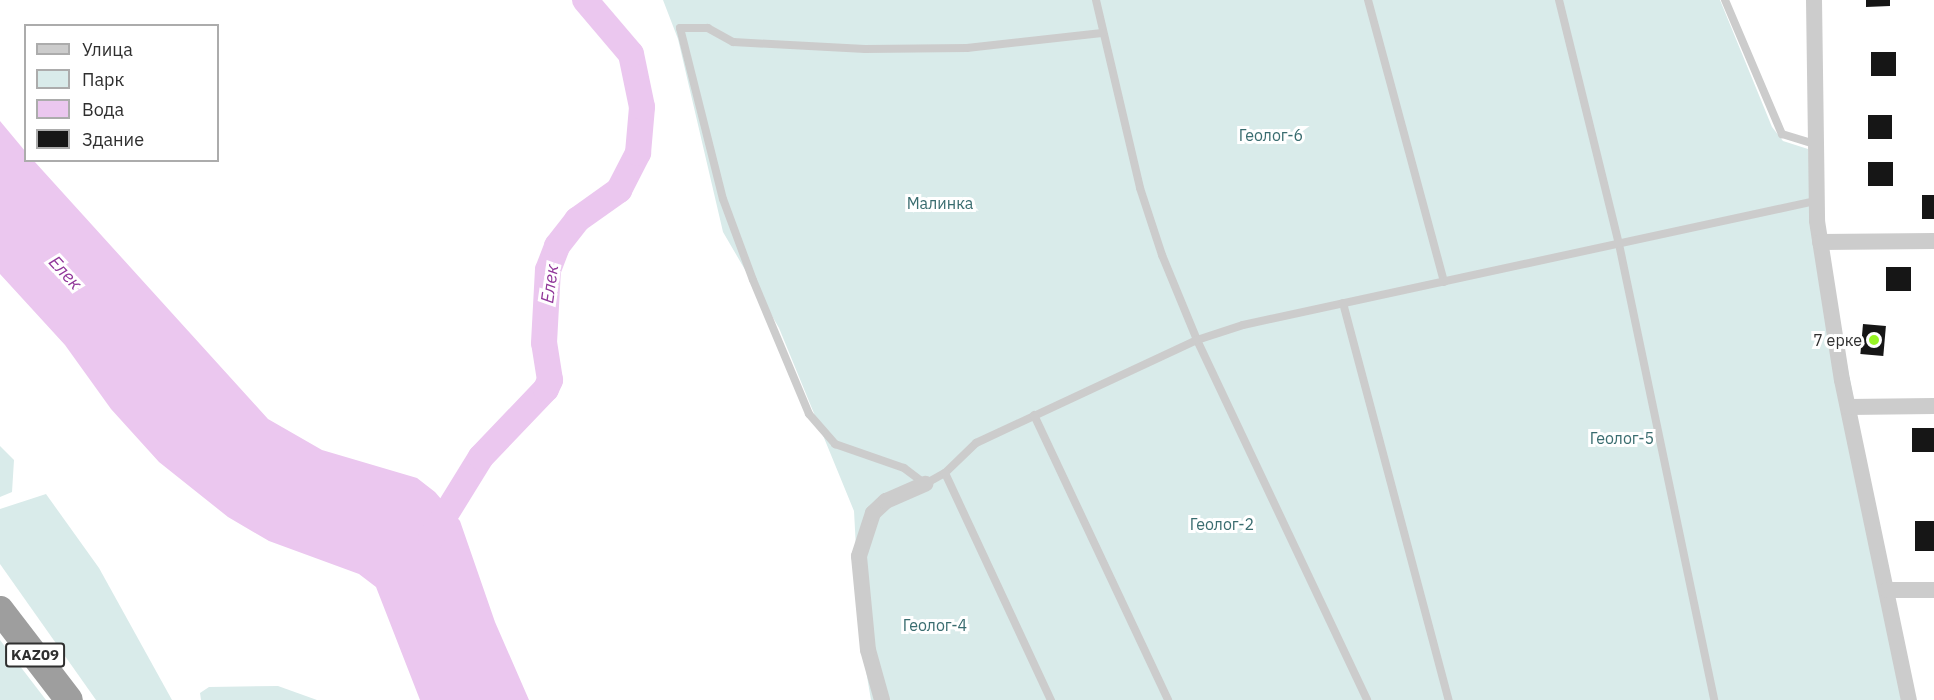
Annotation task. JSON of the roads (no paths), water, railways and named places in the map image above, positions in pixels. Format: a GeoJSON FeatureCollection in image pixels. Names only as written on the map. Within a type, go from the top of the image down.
{"type":"FeatureCollection","features":[{"type":"Feature","properties":{"kind":"highway","name":"KAZ09"},"geometry":{"type":"LineString","coordinates":[[0,610],[69,700]]}},
{"type":"Feature","properties":{"kind":"street"},"geometry":{"type":"LineString","coordinates":[[1814,0],[1818,145],[1815,201],[1820,242],[1848,407],[1909,700]]}},
{"type":"Feature","properties":{"kind":"street"},"geometry":{"type":"LineString","coordinates":[[1820,242],[1934,241]]}},
{"type":"Feature","properties":{"kind":"street"},"geometry":{"type":"LineString","coordinates":[[1848,407],[1934,406]]}},
{"type":"Feature","properties":{"kind":"street"},"geometry":{"type":"LineString","coordinates":[[882,700],[868,650],[859,556],[873,513],[886,501],[925,484]]}},
{"type":"Feature","properties":{"kind":"street"},"geometry":{"type":"LineString","coordinates":[[1887,590],[1934,590]]}},
{"type":"Feature","properties":{"kind":"lane"},"geometry":{"type":"LineString","coordinates":[[1096,0],[1140,188],[1197,340],[1367,700]]}},
{"type":"Feature","properties":{"kind":"lane"},"geometry":{"type":"LineString","coordinates":[[1368,0],[1444,282]]}},
{"type":"Feature","properties":{"kind":"lane"},"geometry":{"type":"LineString","coordinates":[[1558,0],[1619,244],[1714,700]]}},
{"type":"Feature","properties":{"kind":"lane"},"geometry":{"type":"LineString","coordinates":[[1725,0],[1782,134],[1818,145]]}},
{"type":"Feature","properties":{"kind":"lane"},"geometry":{"type":"LineString","coordinates":[[1102,33],[967,48],[865,49],[733,42],[708,28],[680,28],[723,199],[809,414],[835,444],[904,468],[925,484],[945,473],[976,443],[1197,340],[1288,313],[1444,282],[1815,201]]}},
{"type":"Feature","properties":{"kind":"lane"},"geometry":{"type":"LineString","coordinates":[[1343,303],[1449,700]]}},
{"type":"Feature","properties":{"kind":"lane"},"geometry":{"type":"LineString","coordinates":[[1034,415],[1168,700]]}},
{"type":"Feature","properties":{"kind":"lane"},"geometry":{"type":"LineString","coordinates":[[945,473],[1052,700]]}},
{"type":"Feature","properties":{"kind":"water"},"geometry":{"type":"Polygon","coordinates":[[[0,121],[24,150],[24,162],[35,162],[268,419],[322,450],[417,478],[435,492],[460,521],[495,622],[529,700],[420,700],[376,587],[359,574],[269,541],[228,517],[159,462],[111,409],[65,345],[0,274],[0,121]]]}},
{"type":"Feature","properties":{"kind":"waterway","name":"Елек"},"geometry":{"type":"LineString","coordinates":[[431,538],[481,457],[546,389],[550,380],[544,343],[548,270],[557,246],[577,220],[619,190],[638,153],[642,107],[631,54],[585,0]]}},
{"type":"Feature","properties":{"kind":"place","name":"7 ерке"},"geometry":{"type":"Point","coordinates":[1874,340]}},
{"type":"Feature","properties":{"kind":"park label","name":"Геолог-6"},"geometry":{"type":"Point","coordinates":[1271,135]}},
{"type":"Feature","properties":{"kind":"park label","name":"Малинка"},"geometry":{"type":"Point","coordinates":[940,203]}},
{"type":"Feature","properties":{"kind":"park label","name":"Геолог-5"},"geometry":{"type":"Point","coordinates":[1622,438]}},
{"type":"Feature","properties":{"kind":"park label","name":"Геолог-2"},"geometry":{"type":"Point","coordinates":[1222,524]}},
{"type":"Feature","properties":{"kind":"park label","name":"Геолог-4"},"geometry":{"type":"Point","coordinates":[935,625]}}]}
